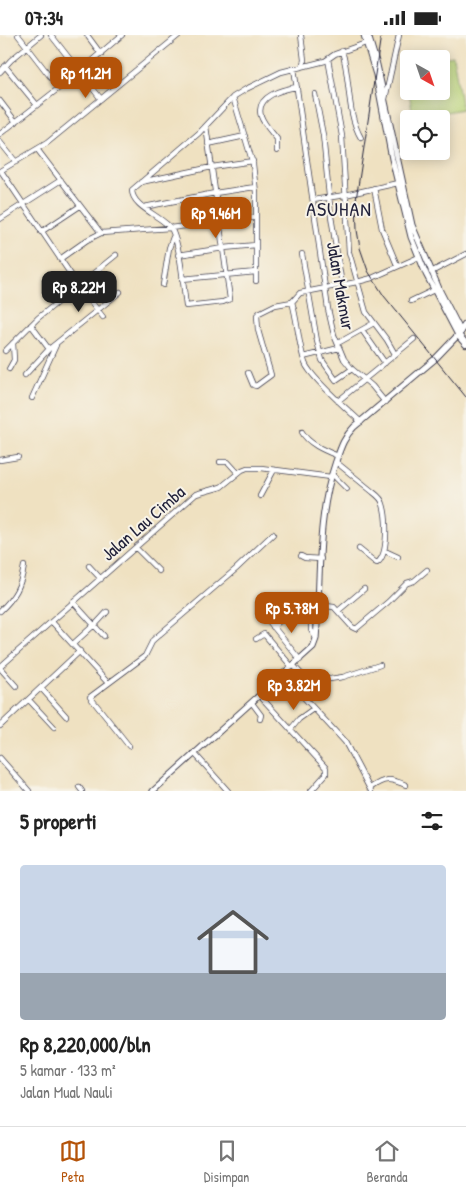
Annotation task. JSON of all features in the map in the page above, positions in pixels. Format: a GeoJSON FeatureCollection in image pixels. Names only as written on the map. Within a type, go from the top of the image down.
{"type":"FeatureCollection","features":[{"type":"Feature","properties":{"kind":"highway"},"geometry":{"type":"LineString","coordinates":[[462,337],[466,324]]}},
{"type":"Feature","properties":{"kind":"main road"},"geometry":{"type":"LineString","coordinates":[[364,35],[376,75],[383,119],[402,194]]}},
{"type":"Feature","properties":{"kind":"main road"},"geometry":{"type":"LineString","coordinates":[[368,35],[384,100],[402,194],[419,257],[434,290],[462,337]]}},
{"type":"Feature","properties":{"kind":"main road"},"geometry":{"type":"LineString","coordinates":[[411,228],[462,337]]}},
{"type":"Feature","properties":{"kind":"main road"},"geometry":{"type":"LineString","coordinates":[[153,791],[313,647],[316,639],[325,497],[331,475],[347,434],[462,337]]}},
{"type":"Feature","properties":{"kind":"street"},"geometry":{"type":"LineString","coordinates":[[18,35],[59,88]]}},
{"type":"Feature","properties":{"kind":"street"},"geometry":{"type":"LineString","coordinates":[[0,72],[41,35]]}},
{"type":"Feature","properties":{"kind":"street"},"geometry":{"type":"LineString","coordinates":[[51,35],[102,99]]}},
{"type":"Feature","properties":{"kind":"street"},"geometry":{"type":"LineString","coordinates":[[87,35],[101,54]]}},
{"type":"Feature","properties":{"kind":"street"},"geometry":{"type":"LineString","coordinates":[[0,134],[101,54],[121,35]]}},
{"type":"Feature","properties":{"kind":"street"},"geometry":{"type":"LineString","coordinates":[[103,317],[78,285],[0,171],[37,149],[102,99],[178,35]]}},
{"type":"Feature","properties":{"kind":"street"},"geometry":{"type":"LineString","coordinates":[[301,35],[304,60],[302,67]]}},
{"type":"Feature","properties":{"kind":"street"},"geometry":{"type":"LineString","coordinates":[[384,100],[400,35]]}},
{"type":"Feature","properties":{"kind":"street"},"geometry":{"type":"LineString","coordinates":[[206,126],[230,299],[186,307],[178,255],[170,227],[144,207],[132,193],[132,190],[206,126],[233,97],[274,75],[328,59],[332,55],[366,43]]}},
{"type":"Feature","properties":{"kind":"street"},"geometry":{"type":"LineString","coordinates":[[342,51],[353,114],[357,131],[361,138]]}},
{"type":"Feature","properties":{"kind":"street"},"geometry":{"type":"LineString","coordinates":[[328,59],[341,127],[348,252],[366,312],[388,340],[395,354]]}},
{"type":"Feature","properties":{"kind":"street"},"geometry":{"type":"LineString","coordinates":[[5,66],[37,105]]}},
{"type":"Feature","properties":{"kind":"street","name":"Jalan Makmur"},"geometry":{"type":"LineString","coordinates":[[294,68],[328,309],[338,346],[344,359],[352,369],[372,386],[384,401]]}},
{"type":"Feature","properties":{"kind":"street"},"geometry":{"type":"LineString","coordinates":[[277,151],[278,139],[265,124],[260,111],[271,95],[297,87]]}},
{"type":"Feature","properties":{"kind":"street"},"geometry":{"type":"LineString","coordinates":[[315,94],[323,135],[329,198],[342,285]]}},
{"type":"Feature","properties":{"kind":"street"},"geometry":{"type":"LineString","coordinates":[[233,97],[253,161],[256,217],[256,281]]}},
{"type":"Feature","properties":{"kind":"street"},"geometry":{"type":"LineString","coordinates":[[0,101],[16,122]]}},
{"type":"Feature","properties":{"kind":"street"},"geometry":{"type":"LineString","coordinates":[[208,144],[245,136]]}},
{"type":"Feature","properties":{"kind":"street"},"geometry":{"type":"LineString","coordinates":[[0,142],[16,161]]}},
{"type":"Feature","properties":{"kind":"street"},"geometry":{"type":"LineString","coordinates":[[37,149],[100,233]]}},
{"type":"Feature","properties":{"kind":"street"},"geometry":{"type":"LineString","coordinates":[[140,183],[212,167],[253,161]]}},
{"type":"Feature","properties":{"kind":"street"},"geometry":{"type":"LineString","coordinates":[[0,219],[61,180]]}},
{"type":"Feature","properties":{"kind":"street"},"geometry":{"type":"LineString","coordinates":[[313,200],[398,183]]}},
{"type":"Feature","properties":{"kind":"street"},"geometry":{"type":"LineString","coordinates":[[144,207],[255,187]]}},
{"type":"Feature","properties":{"kind":"street"},"geometry":{"type":"LineString","coordinates":[[374,188],[382,229],[397,265]]}},
{"type":"Feature","properties":{"kind":"street"},"geometry":{"type":"LineString","coordinates":[[41,232],[80,206]]}},
{"type":"Feature","properties":{"kind":"street"},"geometry":{"type":"LineString","coordinates":[[60,259],[100,233],[256,217]]}},
{"type":"Feature","properties":{"kind":"street"},"geometry":{"type":"LineString","coordinates":[[163,285],[169,247],[174,236]]}},
{"type":"Feature","properties":{"kind":"street"},"geometry":{"type":"LineString","coordinates":[[178,255],[256,245]]}},
{"type":"Feature","properties":{"kind":"street"},"geometry":{"type":"LineString","coordinates":[[431,272],[466,254]]}},
{"type":"Feature","properties":{"kind":"street"},"geometry":{"type":"LineString","coordinates":[[5,351],[31,325],[116,255]]}},
{"type":"Feature","properties":{"kind":"street"},"geometry":{"type":"LineString","coordinates":[[302,255],[322,360],[336,379],[352,369]]}},
{"type":"Feature","properties":{"kind":"street"},"geometry":{"type":"LineString","coordinates":[[361,421],[338,401],[306,365],[292,302],[297,294],[372,278],[397,265],[419,257]]}},
{"type":"Feature","properties":{"kind":"street"},"geometry":{"type":"LineString","coordinates":[[182,279],[256,272]]}},
{"type":"Feature","properties":{"kind":"street"},"geometry":{"type":"LineString","coordinates":[[411,301],[434,290]]}},
{"type":"Feature","properties":{"kind":"street"},"geometry":{"type":"LineString","coordinates":[[25,375],[49,349],[120,292]]}},
{"type":"Feature","properties":{"kind":"street"},"geometry":{"type":"LineString","coordinates":[[248,373],[253,385],[256,386],[271,376],[258,331],[257,315],[275,305],[292,302]]}},
{"type":"Feature","properties":{"kind":"street"},"geometry":{"type":"LineString","coordinates":[[303,357],[338,346],[374,323]]}},
{"type":"Feature","properties":{"kind":"street"},"geometry":{"type":"LineString","coordinates":[[31,325],[49,349]]}},
{"type":"Feature","properties":{"kind":"street"},"geometry":{"type":"LineString","coordinates":[[362,330],[385,363]]}},
{"type":"Feature","properties":{"kind":"street"},"geometry":{"type":"LineString","coordinates":[[338,401],[414,339]]}},
{"type":"Feature","properties":{"kind":"street"},"geometry":{"type":"LineString","coordinates":[[9,369],[14,360],[13,343]]}},
{"type":"Feature","properties":{"kind":"street"},"geometry":{"type":"LineString","coordinates":[[32,398],[56,345]]}},
{"type":"Feature","properties":{"kind":"street"},"geometry":{"type":"LineString","coordinates":[[302,432],[304,437],[337,459],[383,502],[385,551],[381,560],[377,563],[358,549]]}},
{"type":"Feature","properties":{"kind":"street"},"geometry":{"type":"LineString","coordinates":[[0,460],[18,457]]}},
{"type":"Feature","properties":{"kind":"street"},"geometry":{"type":"LineString","coordinates":[[220,462],[228,462],[238,473]]}},
{"type":"Feature","properties":{"kind":"street","name":"Jalan Lau Cimba"},"geometry":{"type":"LineString","coordinates":[[0,668],[193,496],[222,487],[247,468],[331,475]]}},
{"type":"Feature","properties":{"kind":"street"},"geometry":{"type":"LineString","coordinates":[[260,495],[274,470]]}},
{"type":"Feature","properties":{"kind":"street"},"geometry":{"type":"LineString","coordinates":[[331,475],[347,489]]}},
{"type":"Feature","properties":{"kind":"street"},"geometry":{"type":"LineString","coordinates":[[129,746],[90,699],[108,683],[145,656],[153,640],[236,569],[273,534]]}},
{"type":"Feature","properties":{"kind":"street"},"geometry":{"type":"LineString","coordinates":[[136,547],[159,571]]}},
{"type":"Feature","properties":{"kind":"street"},"geometry":{"type":"LineString","coordinates":[[385,551],[398,557]]}},
{"type":"Feature","properties":{"kind":"street"},"geometry":{"type":"LineString","coordinates":[[301,556],[321,559]]}},
{"type":"Feature","properties":{"kind":"street"},"geometry":{"type":"LineString","coordinates":[[0,611],[17,592],[21,584],[24,566]]}},
{"type":"Feature","properties":{"kind":"street"},"geometry":{"type":"LineString","coordinates":[[89,566],[101,579]]}},
{"type":"Feature","properties":{"kind":"street"},"geometry":{"type":"LineString","coordinates":[[318,605],[332,607],[356,629],[407,583],[414,581],[427,570]]}},
{"type":"Feature","properties":{"kind":"street"},"geometry":{"type":"LineString","coordinates":[[338,611],[364,589]]}},
{"type":"Feature","properties":{"kind":"street"},"geometry":{"type":"LineString","coordinates":[[74,603],[104,636]]}},
{"type":"Feature","properties":{"kind":"street"},"geometry":{"type":"LineString","coordinates":[[74,644],[108,612]]}},
{"type":"Feature","properties":{"kind":"street"},"geometry":{"type":"LineString","coordinates":[[273,627],[290,616]]}},
{"type":"Feature","properties":{"kind":"street"},"geometry":{"type":"LineString","coordinates":[[311,617],[311,630],[316,639]]}},
{"type":"Feature","properties":{"kind":"street"},"geometry":{"type":"LineString","coordinates":[[268,621],[300,660]]}},
{"type":"Feature","properties":{"kind":"street"},"geometry":{"type":"LineString","coordinates":[[52,622],[108,683]]}},
{"type":"Feature","properties":{"kind":"street"},"geometry":{"type":"LineString","coordinates":[[256,639],[264,634],[310,682],[343,677],[380,665]]}},
{"type":"Feature","properties":{"kind":"street"},"geometry":{"type":"LineString","coordinates":[[0,726],[80,651]]}},
{"type":"Feature","properties":{"kind":"street"},"geometry":{"type":"LineString","coordinates":[[0,668],[16,686]]}},
{"type":"Feature","properties":{"kind":"street"},"geometry":{"type":"LineString","coordinates":[[283,675],[345,742],[370,789],[386,779],[406,785]]}},
{"type":"Feature","properties":{"kind":"street"},"geometry":{"type":"LineString","coordinates":[[41,688],[66,716]]}},
{"type":"Feature","properties":{"kind":"street"},"geometry":{"type":"LineString","coordinates":[[260,696],[327,771],[320,783],[311,791]]}},
{"type":"Feature","properties":{"kind":"street"},"geometry":{"type":"LineString","coordinates":[[28,699],[54,727]]}},
{"type":"Feature","properties":{"kind":"street"},"geometry":{"type":"LineString","coordinates":[[252,703],[261,715],[260,719]]}},
{"type":"Feature","properties":{"kind":"street"},"geometry":{"type":"LineString","coordinates":[[291,729],[299,719],[313,709]]}},
{"type":"Feature","properties":{"kind":"street"},"geometry":{"type":"LineString","coordinates":[[195,754],[228,791]]}},
{"type":"Feature","properties":{"kind":"street"},"geometry":{"type":"LineString","coordinates":[[0,758],[30,791]]}},
{"type":"Feature","properties":{"kind":"green space"},"geometry":{"type":"Polygon","coordinates":[[[453,56],[462,109],[450,111],[412,110],[410,100],[450,100],[450,57],[453,56]]]}},
{"type":"Feature","properties":{"kind":"railway"},"geometry":{"type":"LineString","coordinates":[[381,35],[356,200],[360,248],[368,271],[384,296],[466,397]]}},
{"type":"Feature","properties":{"kind":"district","name":"ASUHAN"},"geometry":{"type":"Point","coordinates":[339,208]}}]}
